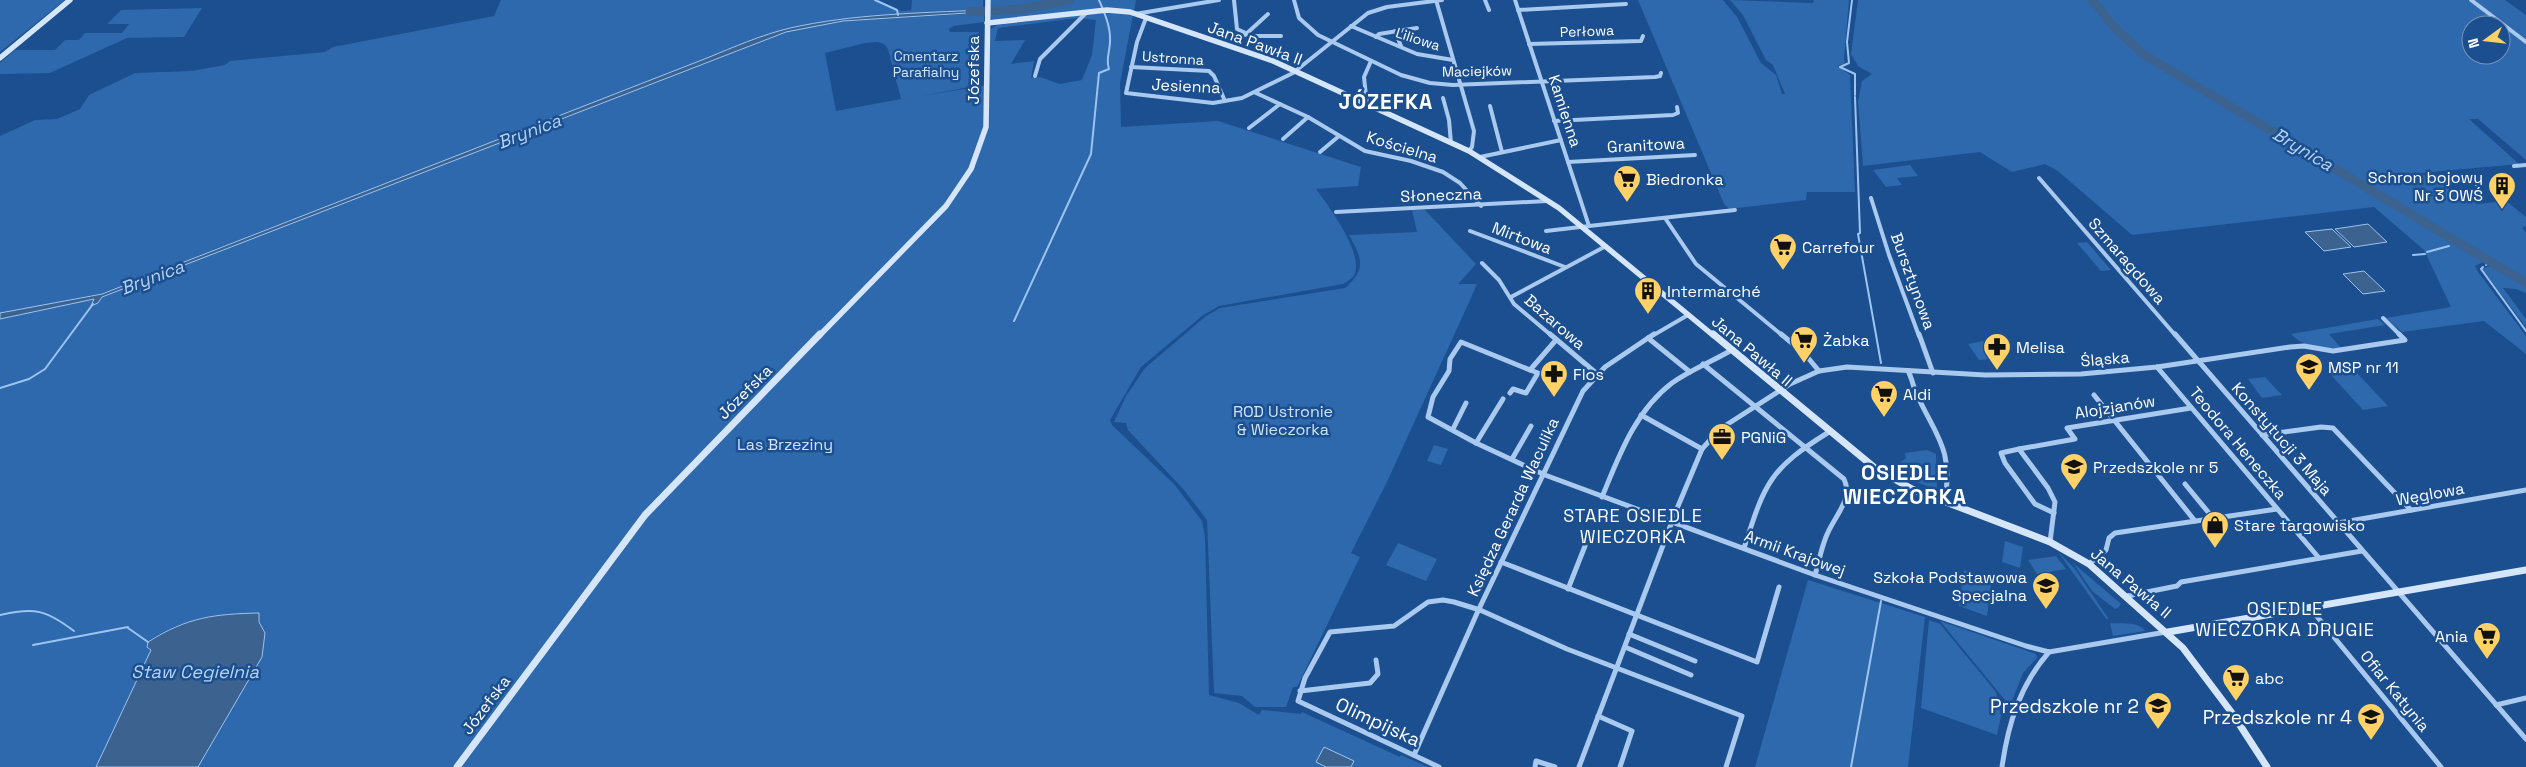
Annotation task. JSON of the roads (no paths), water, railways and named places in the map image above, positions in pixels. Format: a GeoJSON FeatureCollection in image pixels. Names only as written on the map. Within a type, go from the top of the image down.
{"type":"FeatureCollection","features":[{"type":"Feature","properties":{"kind":"street"},"geometry":{"type":"LineString","coordinates":[[0,58],[70,0]]}},
{"type":"Feature","properties":{"kind":"street"},"geometry":{"type":"LineString","coordinates":[[1136,14],[1218,0]]}},
{"type":"Feature","properties":{"kind":"street"},"geometry":{"type":"LineString","coordinates":[[1234,0],[1235,26],[1245,35],[1281,36]]}},
{"type":"Feature","properties":{"kind":"street","name":"Maciejków"},"geometry":{"type":"LineString","coordinates":[[1294,0],[1297,13],[1302,22],[1311,30],[1332,42],[1409,78],[1430,82],[1460,84],[1655,77],[1660,76],[1661,72]]}},
{"type":"Feature","properties":{"kind":"street"},"geometry":{"type":"LineString","coordinates":[[1436,0],[1474,132],[1472,148],[1469,151]]}},
{"type":"Feature","properties":{"kind":"street","name":"Jesienna"},"geometry":{"type":"LineString","coordinates":[[1131,67],[1125,90],[1129,94],[1199,102],[1225,101],[1256,93],[1296,72],[1351,26],[1376,10],[1442,0]]}},
{"type":"Feature","properties":{"kind":"street"},"geometry":{"type":"LineString","coordinates":[[1485,0],[1489,10]]}},
{"type":"Feature","properties":{"kind":"street","name":"Kamienna"},"geometry":{"type":"LineString","coordinates":[[1515,0],[1568,162],[1586,227]]}},
{"type":"Feature","properties":{"kind":"street"},"geometry":{"type":"LineString","coordinates":[[2471,0],[2526,42]]}},
{"type":"Feature","properties":{"kind":"street","name":"Józefska"},"geometry":{"type":"LineString","coordinates":[[457,767],[645,515],[946,206],[965,181],[982,144],[986,127],[988,3]]}},
{"type":"Feature","properties":{"kind":"street"},"geometry":{"type":"LineString","coordinates":[[1518,10],[1626,4]]}},
{"type":"Feature","properties":{"kind":"street","name":"Jana Pawła II"},"geometry":{"type":"LineString","coordinates":[[988,19],[1098,10],[1136,14],[1264,58],[1480,157],[1586,227],[1730,351],[1875,468],[1895,480],[1945,502],[2050,542],[2089,564],[2168,632],[2217,694],[2267,767]]}},
{"type":"Feature","properties":{"kind":"street"},"geometry":{"type":"LineString","coordinates":[[1035,76],[1040,59],[1087,12]]}},
{"type":"Feature","properties":{"kind":"street"},"geometry":{"type":"LineString","coordinates":[[1245,35],[1268,14]]}},
{"type":"Feature","properties":{"kind":"street"},"geometry":{"type":"LineString","coordinates":[[1131,67],[1143,21],[1146,18]]}},
{"type":"Feature","properties":{"kind":"street","name":"Liliowa"},"geometry":{"type":"LineString","coordinates":[[1351,26],[1432,58],[1453,60]]}},
{"type":"Feature","properties":{"kind":"street"},"geometry":{"type":"LineString","coordinates":[[1376,37],[1378,34],[1417,28]]}},
{"type":"Feature","properties":{"kind":"street"},"geometry":{"type":"LineString","coordinates":[[1395,31],[1402,44],[1401,46]]}},
{"type":"Feature","properties":{"kind":"street","name":"Perłowa"},"geometry":{"type":"LineString","coordinates":[[1529,44],[1641,41],[1643,36]]}},
{"type":"Feature","properties":{"kind":"street"},"geometry":{"type":"LineString","coordinates":[[1367,105],[1363,75],[1364,68],[1371,61]]}},
{"type":"Feature","properties":{"kind":"street","name":"Ustronna"},"geometry":{"type":"LineString","coordinates":[[1131,67],[1208,72],[1214,76],[1225,101]]}},
{"type":"Feature","properties":{"kind":"street","name":"Kościelna"},"geometry":{"type":"LineString","coordinates":[[1256,93],[1308,117],[1364,151],[1411,161],[1443,172],[1460,183],[1482,206]]}},
{"type":"Feature","properties":{"kind":"street"},"geometry":{"type":"LineString","coordinates":[[1443,98],[1449,120],[1450,143]]}},
{"type":"Feature","properties":{"kind":"street"},"geometry":{"type":"LineString","coordinates":[[1249,128],[1280,104]]}},
{"type":"Feature","properties":{"kind":"street"},"geometry":{"type":"LineString","coordinates":[[1490,106],[1502,152]]}},
{"type":"Feature","properties":{"kind":"street"},"geometry":{"type":"LineString","coordinates":[[1554,121],[1672,115],[1678,113],[1677,107]]}},
{"type":"Feature","properties":{"kind":"street"},"geometry":{"type":"LineString","coordinates":[[1284,139],[1308,117]]}},
{"type":"Feature","properties":{"kind":"street"},"geometry":{"type":"LineString","coordinates":[[1320,152],[1339,136]]}},
{"type":"Feature","properties":{"kind":"street"},"geometry":{"type":"LineString","coordinates":[[1480,157],[1561,140]]}},
{"type":"Feature","properties":{"kind":"street","name":"Granitowa"},"geometry":{"type":"LineString","coordinates":[[1568,162],[1695,155]]}},
{"type":"Feature","properties":{"kind":"street"},"geometry":{"type":"LineString","coordinates":[[2514,166],[2526,165]]}},
{"type":"Feature","properties":{"kind":"street","name":"Szmaragdowa"},"geometry":{"type":"LineString","coordinates":[[2038,178],[2196,360]]}},
{"type":"Feature","properties":{"kind":"street","name":"Bursztynowa"},"geometry":{"type":"LineString","coordinates":[[1870,198],[1933,373]]}},
{"type":"Feature","properties":{"kind":"street","name":"Słoneczna"},"geometry":{"type":"LineString","coordinates":[[1336,212],[1539,203],[1547,200]]}},
{"type":"Feature","properties":{"kind":"street"},"geometry":{"type":"LineString","coordinates":[[1546,231],[1735,210]]}},
{"type":"Feature","properties":{"kind":"street"},"geometry":{"type":"LineString","coordinates":[[1665,218],[1696,264],[1804,353],[1819,371]]}},
{"type":"Feature","properties":{"kind":"street","name":"Mirtowa"},"geometry":{"type":"LineString","coordinates":[[1470,231],[1565,267]]}},
{"type":"Feature","properties":{"kind":"street"},"geometry":{"type":"LineString","coordinates":[[1510,298],[1607,246]]}},
{"type":"Feature","properties":{"kind":"street","name":"Bazarowa"},"geometry":{"type":"LineString","coordinates":[[1482,263],[1499,280],[1514,304],[1596,373]]}},
{"type":"Feature","properties":{"kind":"street","name":"Księdza Gerarda Waculika"},"geometry":{"type":"LineString","coordinates":[[1414,756],[1478,611],[1545,475],[1566,421],[1583,391],[1596,373],[1619,355],[1688,315]]}},
{"type":"Feature","properties":{"kind":"street","name":"Śląska"},"geometry":{"type":"LineString","coordinates":[[1580,767],[1629,634],[1702,449],[1720,429],[1794,381],[1819,371],[1861,367],[1933,373],[2022,376],[2088,374],[2157,367],[2290,347],[2304,346],[2332,351],[2405,340],[2383,318]]}},
{"type":"Feature","properties":{"kind":"street"},"geometry":{"type":"LineString","coordinates":[[1648,338],[1690,372]]}},
{"type":"Feature","properties":{"kind":"street"},"geometry":{"type":"LineString","coordinates":[[1510,393],[1513,389],[1526,393],[1538,374],[1530,370],[1556,340]]}},
{"type":"Feature","properties":{"kind":"street","name":"Armii Krajowej"},"geometry":{"type":"LineString","coordinates":[[1530,370],[1461,342],[1450,359],[1448,371],[1433,397],[1428,416],[1476,443],[1545,475],[1602,497],[1815,575],[2049,652],[2168,632]]}},
{"type":"Feature","properties":{"kind":"street"},"geometry":{"type":"LineString","coordinates":[[1602,497],[1628,434],[1641,415],[1667,387],[1703,364],[1730,351]]}},
{"type":"Feature","properties":{"kind":"street","name":"Konstytucji 3 Maja"},"geometry":{"type":"LineString","coordinates":[[2196,360],[2526,739]]}},
{"type":"Feature","properties":{"kind":"street"},"geometry":{"type":"LineString","coordinates":[[1703,364],[1844,479],[1848,488],[1847,496],[1826,536],[1815,575]]}},
{"type":"Feature","properties":{"kind":"street","name":"Teodora Heneczka"},"geometry":{"type":"LineString","coordinates":[[2157,367],[2319,558]]}},
{"type":"Feature","properties":{"kind":"street"},"geometry":{"type":"LineString","coordinates":[[1908,371],[1912,383],[1946,446],[1949,480],[1945,502]]}},
{"type":"Feature","properties":{"kind":"street"},"geometry":{"type":"LineString","coordinates":[[2094,395],[2196,521]]}},
{"type":"Feature","properties":{"kind":"street"},"geometry":{"type":"LineString","coordinates":[[1476,443],[1503,399]]}},
{"type":"Feature","properties":{"kind":"street"},"geometry":{"type":"LineString","coordinates":[[1452,429],[1466,403]]}},
{"type":"Feature","properties":{"kind":"street","name":"Alojzjanów"},"geometry":{"type":"LineString","coordinates":[[2019,449],[2075,439],[2067,428],[2192,408]]}},
{"type":"Feature","properties":{"kind":"street"},"geometry":{"type":"LineString","coordinates":[[1641,415],[1702,449]]}},
{"type":"Feature","properties":{"kind":"street"},"geometry":{"type":"LineString","coordinates":[[1512,459],[1532,426]]}},
{"type":"Feature","properties":{"kind":"street"},"geometry":{"type":"LineString","coordinates":[[2262,435],[2322,427],[2333,428],[2411,510]]}},
{"type":"Feature","properties":{"kind":"street"},"geometry":{"type":"LineString","coordinates":[[1744,548],[1767,487],[1780,467],[1804,447],[1829,432]]}},
{"type":"Feature","properties":{"kind":"street"},"geometry":{"type":"LineString","coordinates":[[2050,542],[2054,514],[2055,502],[2052,495],[2019,449],[2001,453],[2004,463],[2035,504],[2054,514]]}},
{"type":"Feature","properties":{"kind":"street"},"geometry":{"type":"LineString","coordinates":[[2184,484],[2213,518]]}},
{"type":"Feature","properties":{"kind":"street","name":"Węglowa"},"geometry":{"type":"LineString","coordinates":[[2338,522],[2526,490]]}},
{"type":"Feature","properties":{"kind":"street"},"geometry":{"type":"LineString","coordinates":[[2089,564],[2106,550],[2109,538],[2115,533],[2277,509]]}},
{"type":"Feature","properties":{"kind":"street"},"geometry":{"type":"LineString","coordinates":[[1568,589],[1585,546]]}},
{"type":"Feature","properties":{"kind":"street"},"geometry":{"type":"LineString","coordinates":[[2127,596],[2178,586],[2181,582],[2362,551]]}},
{"type":"Feature","properties":{"kind":"street"},"geometry":{"type":"LineString","coordinates":[[1501,562],[1758,662],[1778,587]]}},
{"type":"Feature","properties":{"kind":"street"},"geometry":{"type":"LineString","coordinates":[[2168,632],[2526,570]]}},
{"type":"Feature","properties":{"kind":"street"},"geometry":{"type":"LineString","coordinates":[[1300,691],[1318,652],[1330,632],[1394,626],[1422,603],[1442,600],[1478,611],[1544,640],[1742,716],[1726,767]]}},
{"type":"Feature","properties":{"kind":"street","name":"Ofiar Katynia"},"geometry":{"type":"LineString","coordinates":[[2310,608],[2441,767]]}},
{"type":"Feature","properties":{"kind":"street"},"geometry":{"type":"LineString","coordinates":[[1629,634],[1695,661]]}},
{"type":"Feature","properties":{"kind":"street"},"geometry":{"type":"LineString","coordinates":[[1625,647],[1691,675]]}},
{"type":"Feature","properties":{"kind":"street"},"geometry":{"type":"LineString","coordinates":[[2002,767],[2010,724],[2028,680],[2049,652]]}},
{"type":"Feature","properties":{"kind":"street"},"geometry":{"type":"LineString","coordinates":[[1300,691],[1370,682],[1378,674],[1376,660]]}},
{"type":"Feature","properties":{"kind":"street","name":"Olimpijska"},"geometry":{"type":"LineString","coordinates":[[1300,691],[1297,700],[1304,704],[1440,767]]}},
{"type":"Feature","properties":{"kind":"street"},"geometry":{"type":"LineString","coordinates":[[2496,705],[2526,698]]}},
{"type":"Feature","properties":{"kind":"street"},"geometry":{"type":"LineString","coordinates":[[1598,716],[1632,731],[1620,767]]}},
{"type":"Feature","properties":{"kind":"street"},"geometry":{"type":"LineString","coordinates":[[1535,767],[1536,761],[1555,767]]}},
{"type":"Feature","properties":{"kind":"water"},"geometry":{"type":"Polygon","coordinates":[[[983,10],[983,12],[843,21],[786,32],[102,297],[98,303],[91,306],[94,299],[0,319],[0,313],[102,294],[769,34],[814,23],[862,17],[983,10]]]}},
{"type":"Feature","properties":{"kind":"water"},"geometry":{"type":"Polygon","coordinates":[[[2368,224],[2387,242],[2354,247],[2335,229],[2368,224]]]}},
{"type":"Feature","properties":{"kind":"water"},"geometry":{"type":"Polygon","coordinates":[[[2332,229],[2351,247],[2324,251],[2305,232],[2332,229]]]}},
{"type":"Feature","properties":{"kind":"water"},"geometry":{"type":"Polygon","coordinates":[[[2364,271],[2385,291],[2363,294],[2343,274],[2364,271]]]}},
{"type":"Feature","properties":{"kind":"water","name":"Staw Cegielnia"},"geometry":{"type":"Polygon","coordinates":[[[259,613],[259,622],[265,633],[262,657],[198,767],[96,767],[151,650],[147,647],[148,642],[176,627],[202,618],[229,614],[259,613]]]}},
{"type":"Feature","properties":{"kind":"water"},"geometry":{"type":"Polygon","coordinates":[[[1324,747],[1354,761],[1351,767],[1326,767],[1316,762],[1324,747]]]}},
{"type":"Feature","properties":{"kind":"waterway"},"geometry":{"type":"LineString","coordinates":[[875,0],[897,10],[898,15]]}},
{"type":"Feature","properties":{"kind":"waterway","name":"Brynica"},"geometry":{"type":"LineString","coordinates":[[970,12],[1022,9],[1070,0]]}},
{"type":"Feature","properties":{"kind":"waterway"},"geometry":{"type":"LineString","coordinates":[[1014,321],[1091,154],[1099,73],[1109,69],[1110,33],[1099,0]]}},
{"type":"Feature","properties":{"kind":"waterway"},"geometry":{"type":"LineString","coordinates":[[1852,0],[1847,42],[1849,63],[1840,67],[1855,74],[1855,95]]}},
{"type":"Feature","properties":{"kind":"waterway","name":"Brynica"},"geometry":{"type":"LineString","coordinates":[[2092,0],[2116,29],[2143,54],[2526,283]]}},
{"type":"Feature","properties":{"kind":"waterway"},"geometry":{"type":"LineString","coordinates":[[1855,97],[1860,233],[1858,234],[1881,363]]}},
{"type":"Feature","properties":{"kind":"waterway"},"geometry":{"type":"LineString","coordinates":[[2427,252],[2449,246]]}},
{"type":"Feature","properties":{"kind":"waterway"},"geometry":{"type":"LineString","coordinates":[[2413,255],[2425,254]]}},
{"type":"Feature","properties":{"kind":"waterway"},"geometry":{"type":"LineString","coordinates":[[2483,267],[2481,269],[2526,331]]}},
{"type":"Feature","properties":{"kind":"waterway"},"geometry":{"type":"LineString","coordinates":[[0,388],[29,379],[45,369],[93,304]]}},
{"type":"Feature","properties":{"kind":"waterway"},"geometry":{"type":"LineString","coordinates":[[1851,767],[1881,601]]}},
{"type":"Feature","properties":{"kind":"waterway"},"geometry":{"type":"LineString","coordinates":[[0,615],[22,611],[40,612],[56,619],[74,631]]}},
{"type":"Feature","properties":{"kind":"waterway"},"geometry":{"type":"LineString","coordinates":[[33,645],[128,627]]}},
{"type":"Feature","properties":{"kind":"waterway"},"geometry":{"type":"LineString","coordinates":[[128,628],[148,642]]}},
{"type":"Feature","properties":{"kind":"place","name":"Biedronka"},"geometry":{"type":"Point","coordinates":[1627,203]}},
{"type":"Feature","properties":{"kind":"place","name":"Schron bojowy Nr 3 OWŚ"},"geometry":{"type":"Point","coordinates":[2502,210]}},
{"type":"Feature","properties":{"kind":"place","name":"Carrefour"},"geometry":{"type":"Point","coordinates":[1783,271]}},
{"type":"Feature","properties":{"kind":"place","name":"Intermarché"},"geometry":{"type":"Point","coordinates":[1648,315]}},
{"type":"Feature","properties":{"kind":"place","name":"Żabka"},"geometry":{"type":"Point","coordinates":[1804,364]}},
{"type":"Feature","properties":{"kind":"place","name":"Melisa"},"geometry":{"type":"Point","coordinates":[1997,371]}},
{"type":"Feature","properties":{"kind":"place","name":"MSP nr 11"},"geometry":{"type":"Point","coordinates":[2309,391]}},
{"type":"Feature","properties":{"kind":"place","name":"Flos"},"geometry":{"type":"Point","coordinates":[1554,398]}},
{"type":"Feature","properties":{"kind":"place","name":"Aldi"},"geometry":{"type":"Point","coordinates":[1884,418]}},
{"type":"Feature","properties":{"kind":"place","name":"PGNiG"},"geometry":{"type":"Point","coordinates":[1722,461]}},
{"type":"Feature","properties":{"kind":"place","name":"Przedszkole nr 5"},"geometry":{"type":"Point","coordinates":[2074,491]}},
{"type":"Feature","properties":{"kind":"place","name":"Stare targowisko"},"geometry":{"type":"Point","coordinates":[2215,549]}},
{"type":"Feature","properties":{"kind":"place","name":"Szkoła Podstawowa Specjalna"},"geometry":{"type":"Point","coordinates":[2046,610]}},
{"type":"Feature","properties":{"kind":"place","name":"Ania"},"geometry":{"type":"Point","coordinates":[2487,660]}},
{"type":"Feature","properties":{"kind":"place","name":"abc"},"geometry":{"type":"Point","coordinates":[2236,702]}},
{"type":"Feature","properties":{"kind":"place","name":"Przedszkole nr 2"},"geometry":{"type":"Point","coordinates":[2158,730]}},
{"type":"Feature","properties":{"kind":"place","name":"Przedszkole nr 4"},"geometry":{"type":"Point","coordinates":[2371,741]}},
{"type":"Feature","properties":{"kind":"district","name":"JÓZEFKA"},"geometry":{"type":"Point","coordinates":[1386,101]}},
{"type":"Feature","properties":{"kind":"district","name":"OSIEDLE WIECZORKA"},"geometry":{"type":"Point","coordinates":[1905,484]}},
{"type":"Feature","properties":{"kind":"district","name":"STARE OSIEDLE WIECZORKA"},"geometry":{"type":"Point","coordinates":[1633,525]}},
{"type":"Feature","properties":{"kind":"district","name":"OSIEDLE WIECZORKA DRUGIE"},"geometry":{"type":"Point","coordinates":[2285,618]}},
{"type":"Feature","properties":{"kind":"park label","name":"Cmentarz Parafialny"},"geometry":{"type":"Point","coordinates":[926,64]}},
{"type":"Feature","properties":{"kind":"park label","name":"ROD Ustronie & Wieczorka"},"geometry":{"type":"Point","coordinates":[1283,420]}},
{"type":"Feature","properties":{"kind":"park label","name":"Las Brzeziny"},"geometry":{"type":"Point","coordinates":[785,444]}}]}
